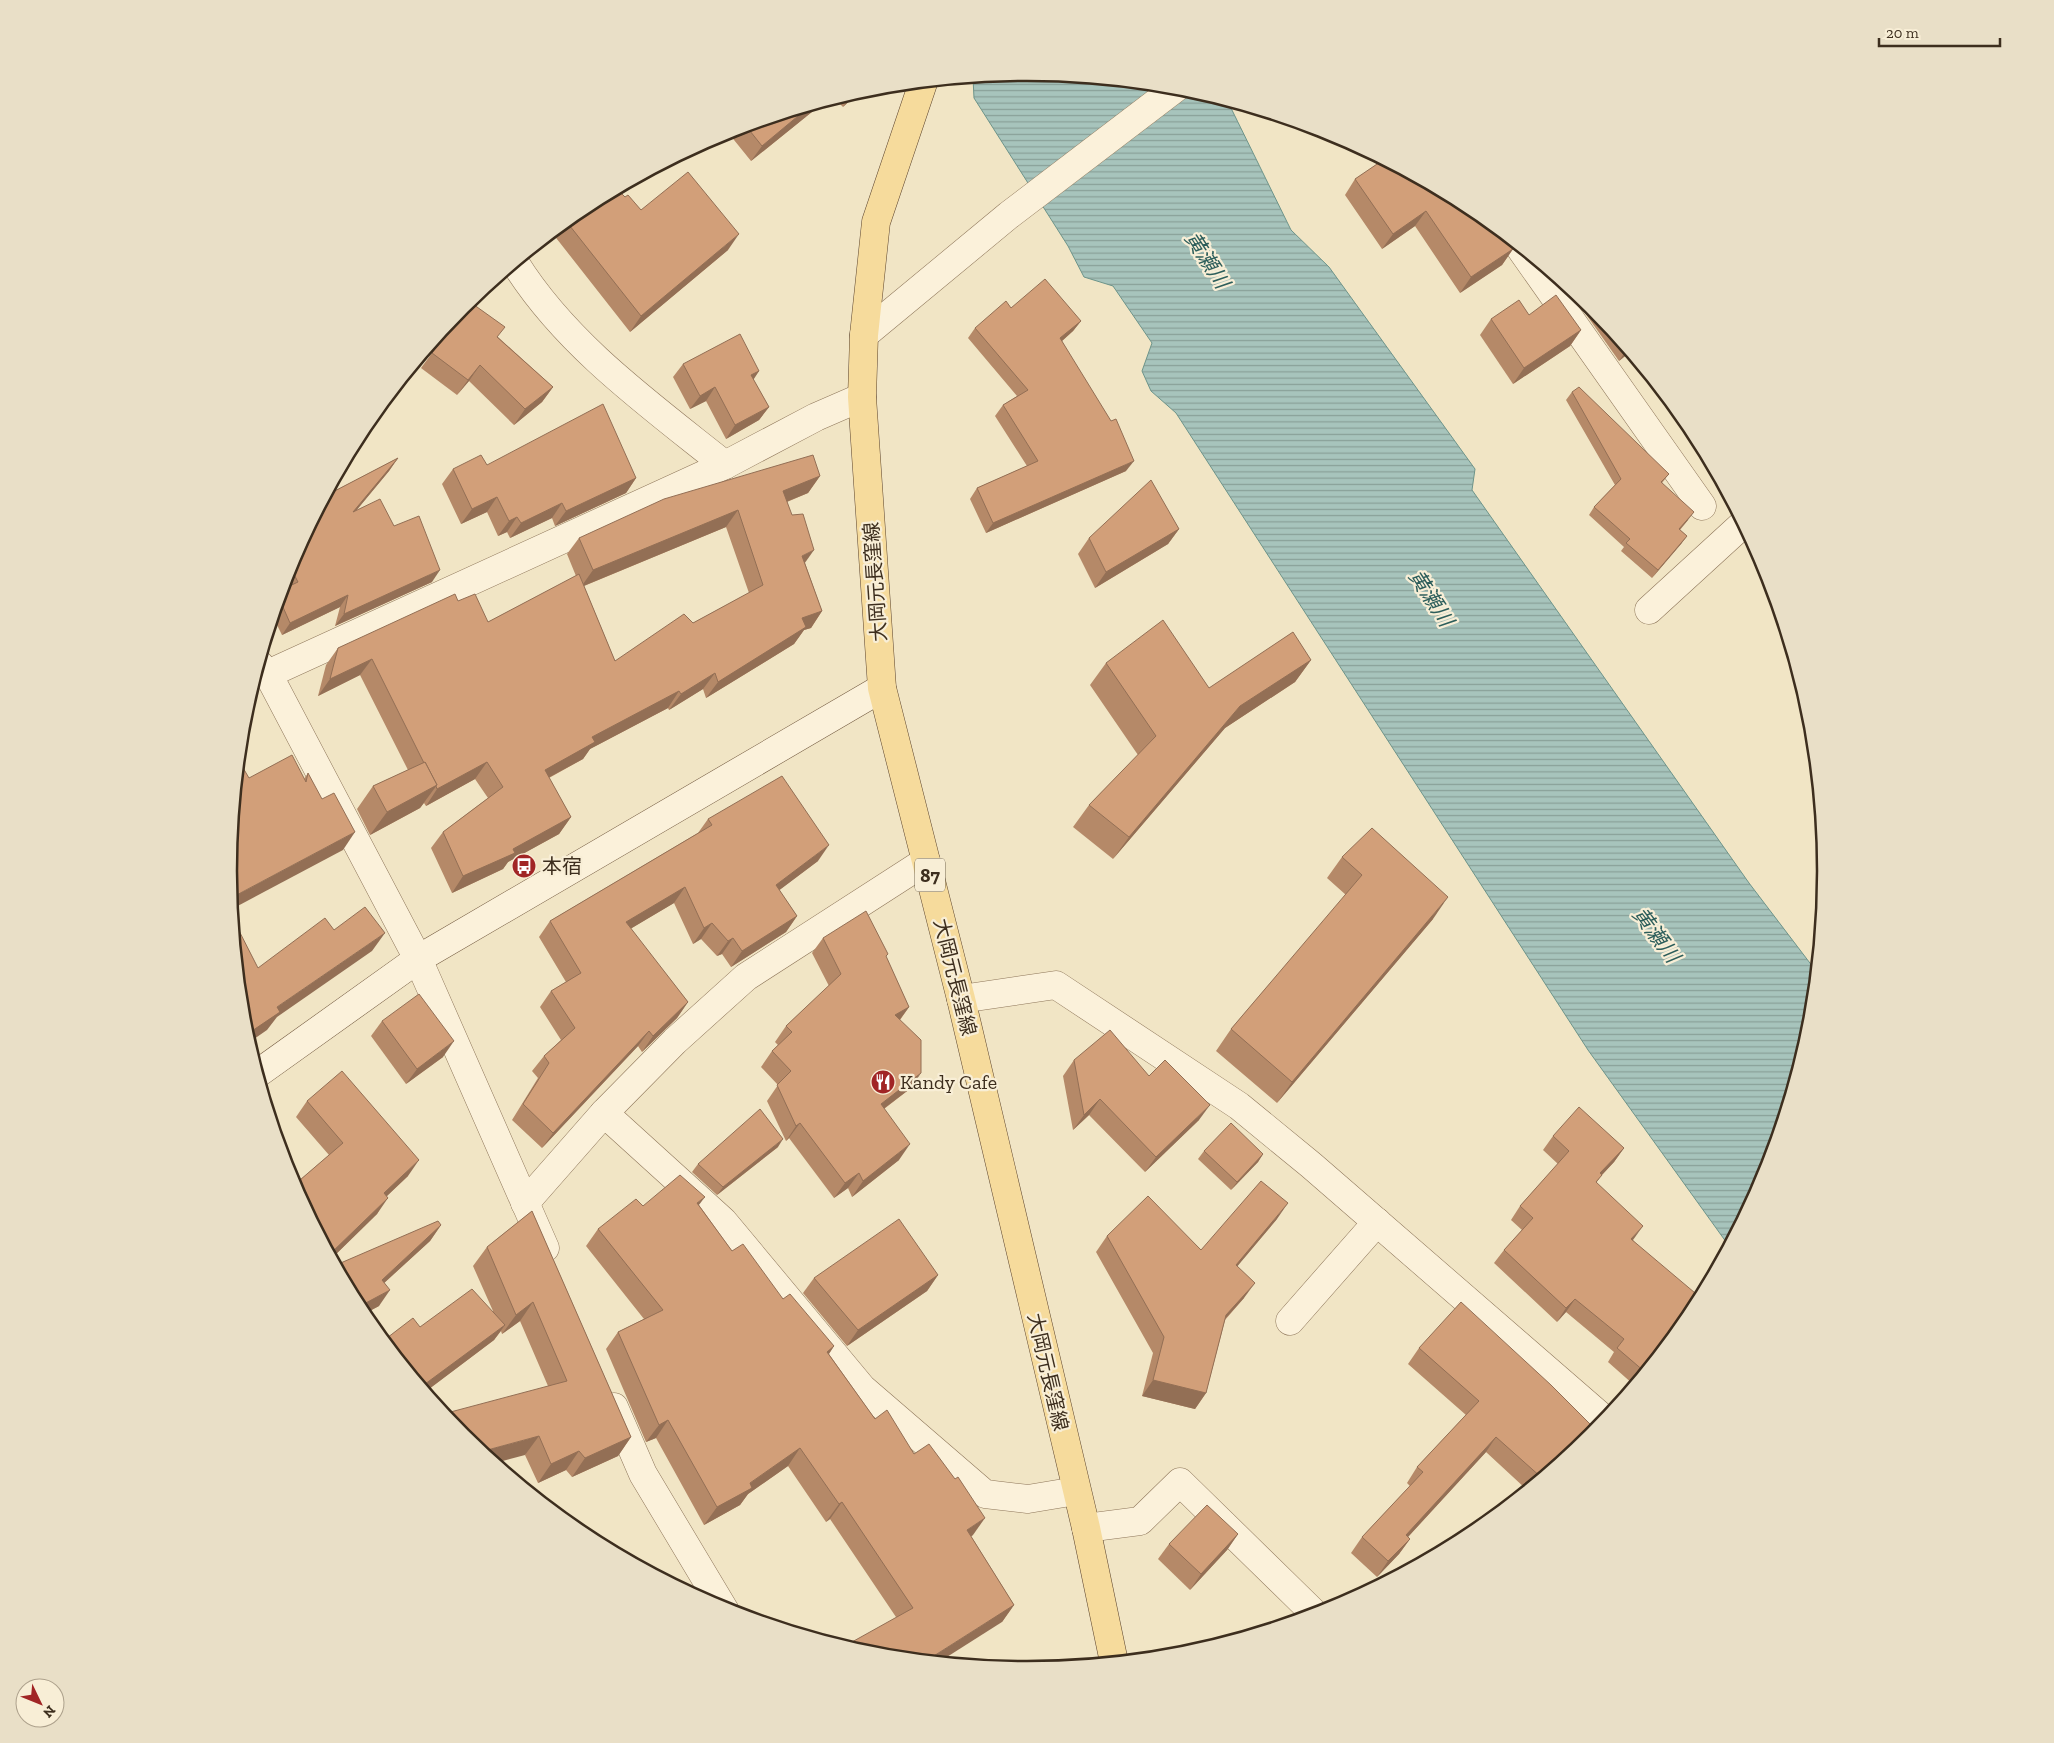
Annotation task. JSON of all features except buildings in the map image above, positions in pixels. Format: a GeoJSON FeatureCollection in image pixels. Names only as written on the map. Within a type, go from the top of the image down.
{"type":"FeatureCollection","features":[{"type":"Feature","properties":{"kind":"main road","name":"大岡元長窪線"},"geometry":{"type":"LineString","coordinates":[[921,88],[876,222],[864,335],[862,397],[882,688],[962,999],[1086,1528],[1113,1657]]}},
{"type":"Feature","properties":{"kind":"street"},"geometry":{"type":"LineString","coordinates":[[864,335],[1009,215],[1168,94]]}},
{"type":"Feature","properties":{"kind":"street"},"geometry":{"type":"LineString","coordinates":[[1531,263],[1702,506]]}},
{"type":"Feature","properties":{"kind":"street"},"geometry":{"type":"LineString","coordinates":[[519,267],[562,324],[641,399],[724,465]]}},
{"type":"Feature","properties":{"kind":"street"},"geometry":{"type":"LineString","coordinates":[[556,1275],[418,959],[264,669],[724,465],[816,417],[862,397]]}},
{"type":"Feature","properties":{"kind":"street"},"geometry":{"type":"LineString","coordinates":[[1648,610],[1739,528]]}},
{"type":"Feature","properties":{"kind":"street"},"geometry":{"type":"LineString","coordinates":[[263,1070],[418,959],[882,688]]}},
{"type":"Feature","properties":{"kind":"street"},"geometry":{"type":"LineString","coordinates":[[525,1203],[604,1113],[675,1041],[746,977],[926,861]]}},
{"type":"Feature","properties":{"kind":"street"},"geometry":{"type":"LineString","coordinates":[[962,999],[1056,985],[1239,1106],[1311,1165],[1600,1415]]}},
{"type":"Feature","properties":{"kind":"street"},"geometry":{"type":"LineString","coordinates":[[604,1113],[723,1221],[862,1388],[984,1494],[1028,1499],[1076,1491]]}},
{"type":"Feature","properties":{"kind":"street"},"geometry":{"type":"LineString","coordinates":[[1290,1320],[1377,1222]]}},
{"type":"Feature","properties":{"kind":"street"},"geometry":{"type":"LineString","coordinates":[[604,1384],[643,1474],[718,1599]]}},
{"type":"Feature","properties":{"kind":"street"},"geometry":{"type":"LineString","coordinates":[[1086,1528],[1140,1521],[1180,1482],[1310,1609]]}},
{"type":"Feature","properties":{"kind":"water","name":"黄瀬川"},"geometry":{"type":"Polygon","coordinates":[[[1027,81],[1079,83],[1130,88],[1181,96],[1231,108],[1291,230],[1329,267],[1475,469],[1472,490],[1749,883],[1811,965],[1802,1026],[1775,1126],[1757,1174],[1725,1241],[1588,1050],[1176,413],[1151,391],[1142,371],[1152,343],[1113,286],[1084,277],[1068,246],[974,98],[973,83],[1027,81]]]}},
{"type":"Feature","properties":{"kind":"place","name":"本宿"},"geometry":{"type":"Point","coordinates":[524,866]}},
{"type":"Feature","properties":{"kind":"place","name":"Kandy Cafe"},"geometry":{"type":"Point","coordinates":[883,1082]}}]}
